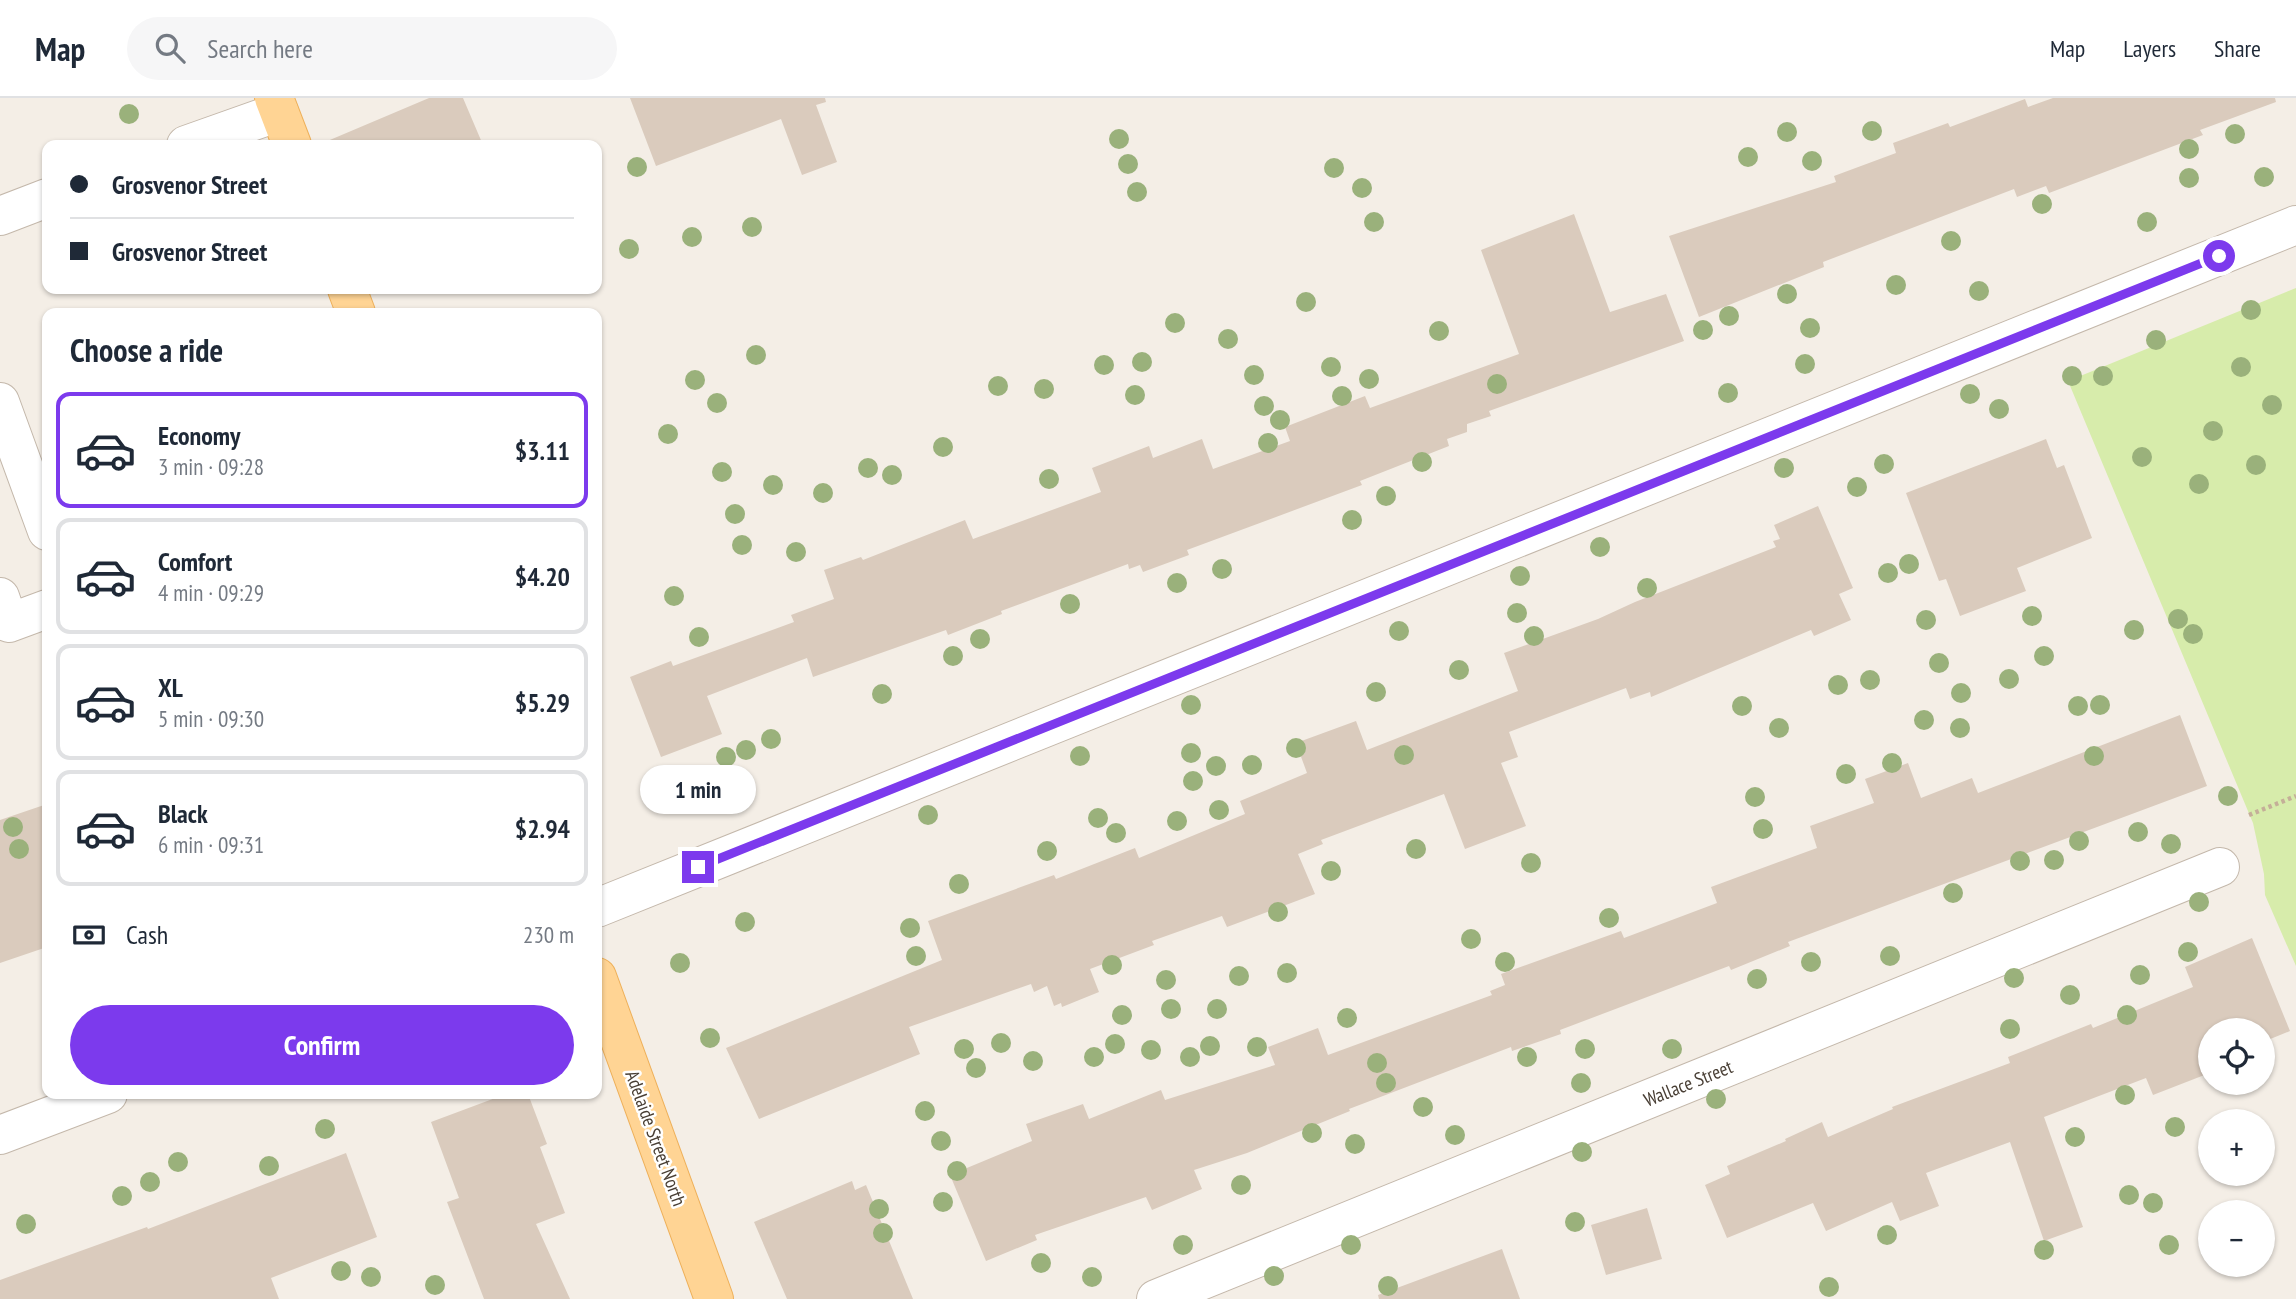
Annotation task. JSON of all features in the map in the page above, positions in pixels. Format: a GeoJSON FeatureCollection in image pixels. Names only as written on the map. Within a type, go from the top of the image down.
{"type":"FeatureCollection","features":[{"type":"Feature","properties":{"kind":"main road","name":"Adelaide Street North"},"geometry":{"type":"LineString","coordinates":[[602,990],[714,1299]]}},
{"type":"Feature","properties":{"kind":"street"},"geometry":{"type":"LineString","coordinates":[[204,140],[281,118]]}},
{"type":"Feature","properties":{"kind":"street"},"geometry":{"type":"LineString","coordinates":[[0,216],[42,200]]}},
{"type":"Feature","properties":{"kind":"street"},"geometry":{"type":"LineString","coordinates":[[602,906],[2296,225]]}},
{"type":"Feature","properties":{"kind":"street"},"geometry":{"type":"LineString","coordinates":[[0,402],[42,517]]}},
{"type":"Feature","properties":{"kind":"street"},"geometry":{"type":"LineString","coordinates":[[0,597],[9,623],[42,611]]}},
{"type":"Feature","properties":{"kind":"street","name":"Wallace Street"},"geometry":{"type":"LineString","coordinates":[[1156,1299],[2220,867]]}},
{"type":"Feature","properties":{"kind":"street"},"geometry":{"type":"LineString","coordinates":[[0,1135],[95,1099]]}},
{"type":"Feature","properties":{"kind":"path"},"geometry":{"type":"LineString","coordinates":[[2249,815],[2296,796]]}},
{"type":"Feature","properties":{"kind":"green space"},"geometry":{"type":"Polygon","coordinates":[[[2296,288],[2296,966],[2265,895],[2264,874],[2253,823],[2068,381],[2296,288]]]}},
{"type":"Feature","properties":{"kind":"building"},"geometry":{"type":"Polygon","coordinates":[[[429,98],[463,98],[481,140],[330,140],[429,98]]]}},
{"type":"Feature","properties":{"kind":"building"},"geometry":{"type":"Polygon","coordinates":[[[630,98],[825,98],[826,102],[816,105],[837,162],[802,175],[781,119],[656,166],[630,98]]]}},
{"type":"Feature","properties":{"kind":"building"},"geometry":{"type":"Polygon","coordinates":[[[2053,98],[2275,98],[2276,102],[2200,130],[2203,135],[2049,193],[2046,186],[2017,197],[2014,189],[1823,262],[1824,267],[1699,317],[1669,236],[1836,182],[1834,176],[1896,153],[1893,143],[1948,123],[1950,127],[2025,99],[2028,107],[2053,98]]]}},
{"type":"Feature","properties":{"kind":"building"},"geometry":{"type":"Polygon","coordinates":[[[1574,214],[1610,312],[1666,294],[1684,341],[1489,411],[1491,416],[1467,424],[1467,432],[1447,439],[1449,446],[1360,481],[1362,485],[1187,550],[1189,555],[1143,572],[1140,565],[1129,569],[1128,564],[1001,611],[1002,614],[948,635],[946,630],[813,677],[807,658],[707,696],[722,734],[661,757],[630,677],[671,661],[673,666],[794,622],[791,615],[834,599],[824,570],[861,557],[863,560],[965,520],[973,539],[1101,492],[1092,468],[1149,446],[1153,458],[1202,439],[1213,469],[1290,441],[1285,427],[1365,396],[1370,408],[1519,354],[1481,250],[1574,214]]]}},
{"type":"Feature","properties":{"kind":"building"},"geometry":{"type":"Polygon","coordinates":[[[2046,439],[2057,468],[2064,465],[2092,538],[2017,568],[2026,591],[1960,616],[1946,579],[1939,581],[1906,493],[2046,439]]]}},
{"type":"Feature","properties":{"kind":"building"},"geometry":{"type":"Polygon","coordinates":[[[1818,506],[1853,588],[1839,594],[1851,620],[1814,636],[1811,630],[1651,697],[1650,692],[1630,699],[1626,688],[1509,732],[1518,757],[1501,763],[1526,826],[1465,849],[1444,794],[1321,840],[1323,844],[1298,854],[1315,894],[1227,927],[1222,916],[1152,941],[1154,945],[1090,969],[1099,992],[1062,1007],[1061,1003],[1054,1006],[1047,986],[1034,992],[1031,984],[909,1027],[920,1054],[759,1119],[726,1048],[942,960],[928,921],[1054,875],[1056,879],[1135,848],[1139,858],[1245,814],[1240,801],[1307,773],[1296,743],[1356,721],[1367,750],[1518,691],[1504,653],[1598,619],[1776,547],[1773,541],[1780,539],[1774,525],[1818,506]]]}},
{"type":"Feature","properties":{"kind":"building"},"geometry":{"type":"Polygon","coordinates":[[[2180,715],[2207,786],[1788,942],[1790,946],[1731,970],[1729,966],[1560,1030],[1561,1034],[1512,1051],[1511,1047],[1349,1109],[1350,1111],[1247,1153],[1194,1170],[1202,1189],[1152,1210],[1146,1197],[1035,1235],[1037,1240],[986,1261],[950,1175],[1032,1141],[1026,1124],[1083,1104],[1089,1119],[1161,1090],[1165,1100],[1275,1065],[1268,1047],[1318,1028],[1328,1055],[1492,995],[1490,991],[1505,985],[1501,974],[1621,931],[1624,938],[1717,903],[1711,887],[1817,848],[1810,826],[1874,803],[1865,779],[1908,763],[1921,798],[1972,778],[1978,793],[2180,715]]]}},
{"type":"Feature","properties":{"kind":"building"},"geometry":{"type":"Polygon","coordinates":[[[42,806],[42,949],[0,963],[0,820],[42,806]]]}},
{"type":"Feature","properties":{"kind":"building"},"geometry":{"type":"Polygon","coordinates":[[[2252,938],[2290,1031],[2275,1037],[2275,1018],[2198,1018],[2198,1078],[2153,1095],[2146,1078],[2044,1117],[2083,1227],[2044,1241],[2010,1142],[1926,1173],[1939,1206],[1900,1221],[1892,1202],[1826,1231],[1813,1203],[1727,1238],[1705,1185],[1730,1174],[1727,1166],[1786,1141],[1785,1139],[1822,1122],[1828,1137],[1893,1109],[1892,1107],[2010,1063],[2008,1057],[2091,1024],[2093,1028],[2193,987],[2185,967],[2252,938]]]}},
{"type":"Feature","properties":{"kind":"building"},"geometry":{"type":"Polygon","coordinates":[[[493,1099],[530,1099],[547,1144],[540,1147],[565,1213],[536,1224],[570,1299],[484,1299],[447,1202],[459,1198],[431,1122],[493,1099]]]}},
{"type":"Feature","properties":{"kind":"building"},"geometry":{"type":"Polygon","coordinates":[[[346,1153],[377,1237],[271,1278],[279,1299],[0,1299],[0,1280],[147,1227],[148,1229],[346,1153]]]}},
{"type":"Feature","properties":{"kind":"building"},"geometry":{"type":"Polygon","coordinates":[[[852,1181],[855,1190],[866,1185],[913,1299],[787,1299],[754,1222],[852,1181]]]}},
{"type":"Feature","properties":{"kind":"building"},"geometry":{"type":"Polygon","coordinates":[[[1647,1208],[1662,1259],[1606,1275],[1591,1225],[1647,1208]]]}},
{"type":"Feature","properties":{"kind":"building"},"geometry":{"type":"Polygon","coordinates":[[[1502,1249],[1520,1299],[1379,1299],[1378,1295],[1502,1249]]]}},
{"type":"Feature","properties":{"kind":"route"},"geometry":{"type":"LineString","coordinates":[[698,867],[2219,256]]}}]}
